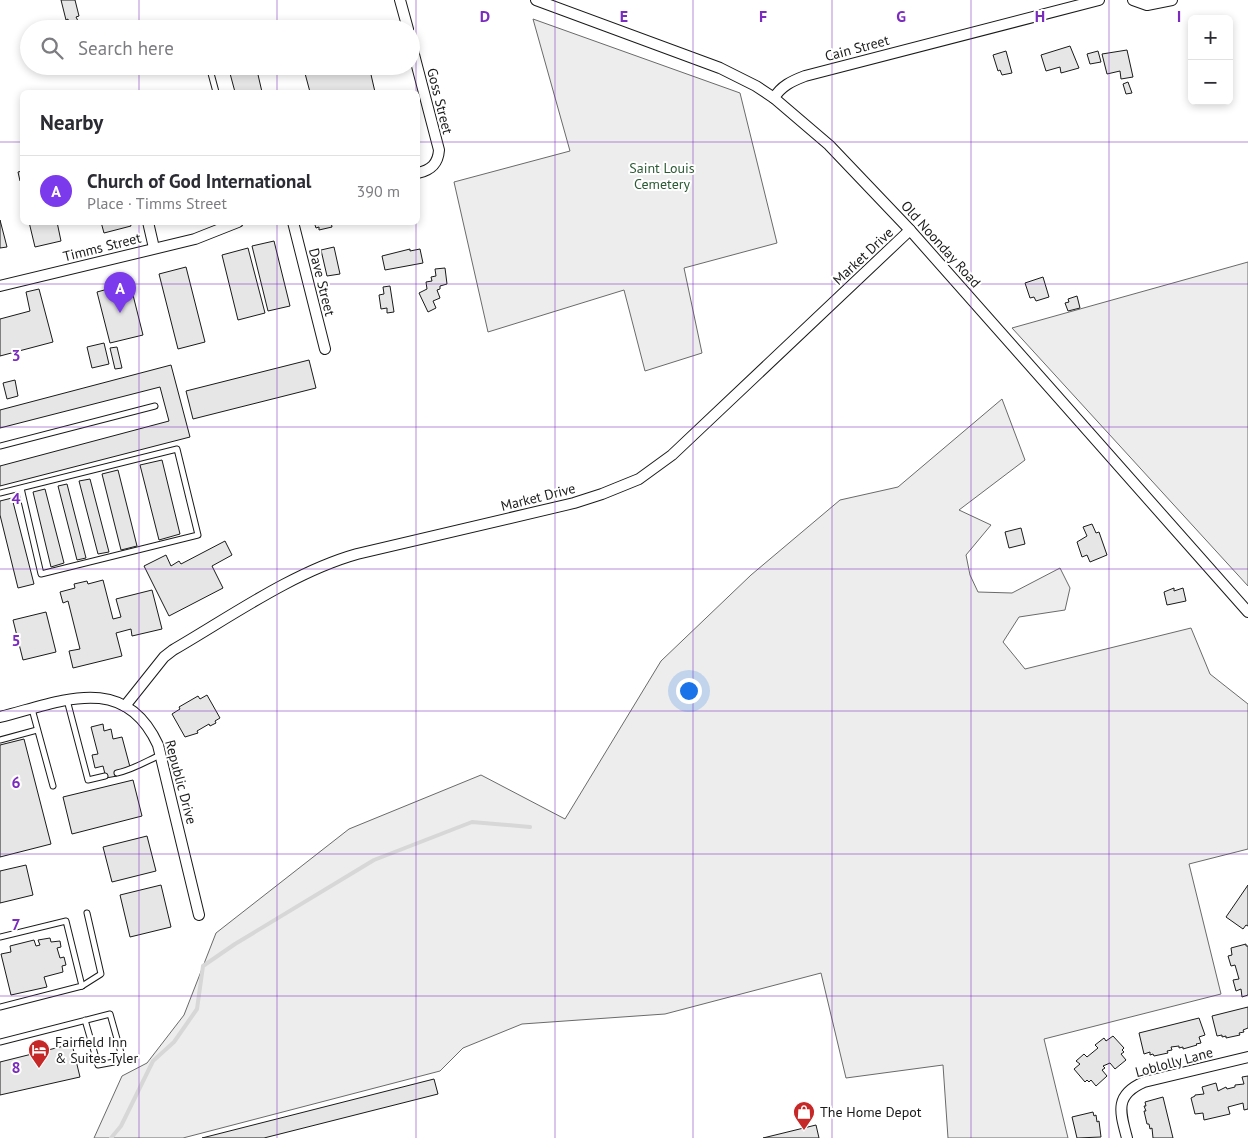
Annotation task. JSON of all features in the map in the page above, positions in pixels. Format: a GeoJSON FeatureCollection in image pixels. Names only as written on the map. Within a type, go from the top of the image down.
{"type":"FeatureCollection","features":[{"type":"Feature","properties":{"kind":"street"},"geometry":{"type":"LineString","coordinates":[[400,0],[406,20]]}},
{"type":"Feature","properties":{"kind":"street","name":"Old Noonday Road"},"geometry":{"type":"LineString","coordinates":[[536,0],[739,76],[774,98],[829,145],[910,230],[1248,612]]}},
{"type":"Feature","properties":{"kind":"street","name":"Cain Street"},"geometry":{"type":"LineString","coordinates":[[774,98],[790,81],[805,76],[1099,0]]}},
{"type":"Feature","properties":{"kind":"street"},"geometry":{"type":"LineString","coordinates":[[1133,0],[1147,5],[1172,0]]}},
{"type":"Feature","properties":{"kind":"street","name":"Goss Street"},"geometry":{"type":"LineString","coordinates":[[419,75],[439,150],[438,158],[434,165],[427,171],[420,173]]}},
{"type":"Feature","properties":{"kind":"street"},"geometry":{"type":"LineString","coordinates":[[149,225],[154,248]]}},
{"type":"Feature","properties":{"kind":"street","name":"Timms Street"},"geometry":{"type":"LineString","coordinates":[[0,286],[195,238],[230,225]]}},
{"type":"Feature","properties":{"kind":"street","name":"Dave Street"},"geometry":{"type":"LineString","coordinates":[[294,225],[325,349]]}},
{"type":"Feature","properties":{"kind":"street","name":"Market Drive"},"geometry":{"type":"LineString","coordinates":[[125,706],[164,657],[172,650],[281,587],[322,566],[357,554],[574,503],[617,489],[640,479],[672,455],[910,230]]}},
{"type":"Feature","properties":{"kind":"street","name":"Republic Drive"},"geometry":{"type":"LineString","coordinates":[[0,717],[67,700],[95,697],[113,700],[141,717],[149,726],[161,755],[199,915]]}},
{"type":"Feature","properties":{"kind":"street","name":"Loblolly Lane"},"geometry":{"type":"LineString","coordinates":[[1127,1138],[1121,1106],[1124,1096],[1135,1086],[1248,1057]]}},
{"type":"Feature","properties":{"kind":"lane"},"geometry":{"type":"LineString","coordinates":[[211,75],[215,90]]}},
{"type":"Feature","properties":{"kind":"lane"},"geometry":{"type":"LineString","coordinates":[[0,446],[155,406]]}},
{"type":"Feature","properties":{"kind":"lane"},"geometry":{"type":"LineString","coordinates":[[0,493],[177,449],[198,535],[41,574],[21,488]]}},
{"type":"Feature","properties":{"kind":"lane"},"geometry":{"type":"LineString","coordinates":[[67,700],[88,780],[105,776]]}},
{"type":"Feature","properties":{"kind":"lane"},"geometry":{"type":"LineString","coordinates":[[32,709],[52,786]]}},
{"type":"Feature","properties":{"kind":"lane"},"geometry":{"type":"LineString","coordinates":[[0,740],[37,730]]}},
{"type":"Feature","properties":{"kind":"lane"},"geometry":{"type":"LineString","coordinates":[[117,773],[132,770],[140,764],[161,755]]}},
{"type":"Feature","properties":{"kind":"lane"},"geometry":{"type":"LineString","coordinates":[[0,1007],[82,986],[101,974],[87,913]]}},
{"type":"Feature","properties":{"kind":"lane"},"geometry":{"type":"LineString","coordinates":[[0,936],[66,921],[82,986]]}},
{"type":"Feature","properties":{"kind":"lane"},"geometry":{"type":"LineString","coordinates":[[0,1042],[85,1020],[110,1014],[120,1053],[119,1058],[114,1062],[98,1066],[85,1020]]}},
{"type":"Feature","properties":{"kind":"green space","name":"Saint Louis Cemetery"},"geometry":{"type":"Polygon","coordinates":[[[533,19],[740,93],[777,243],[684,268],[702,353],[645,371],[624,290],[488,332],[454,182],[570,151],[533,19]]]}},
{"type":"Feature","properties":{"kind":"green space"},"geometry":{"type":"Polygon","coordinates":[[[1248,262],[1248,586],[1012,328],[1248,262]]]}},
{"type":"Feature","properties":{"kind":"green space"},"geometry":{"type":"Polygon","coordinates":[[[1002,399],[1025,460],[959,510],[991,525],[966,555],[970,575],[978,592],[1012,593],[1060,568],[1070,588],[1065,610],[1019,617],[1003,642],[1025,669],[1191,628],[1210,674],[1248,704],[1248,849],[1189,864],[1221,994],[1044,1039],[1068,1138],[948,1138],[943,1065],[846,1078],[821,973],[665,1014],[522,1024],[463,1048],[440,1071],[183,1138],[94,1138],[122,1076],[147,1063],[184,1015],[216,933],[349,829],[481,775],[565,819],[661,661],[751,575],[840,500],[898,487],[1002,399]]]}},
{"type":"Feature","properties":{"kind":"building"},"geometry":{"type":"Polygon","coordinates":[[[61,0],[75,0],[79,16],[76,17],[78,20],[66,20],[61,0]]]}},
{"type":"Feature","properties":{"kind":"building"},"geometry":{"type":"Polygon","coordinates":[[[1070,46],[1079,68],[1061,73],[1060,67],[1046,71],[1041,55],[1070,46]]]}},
{"type":"Feature","properties":{"kind":"building"},"geometry":{"type":"Polygon","coordinates":[[[1127,50],[1133,77],[1121,79],[1120,71],[1107,74],[1102,54],[1127,50]]]}},
{"type":"Feature","properties":{"kind":"building"},"geometry":{"type":"Polygon","coordinates":[[[1006,51],[1012,73],[1002,75],[1000,70],[998,71],[993,55],[1006,51]]]}},
{"type":"Feature","properties":{"kind":"building"},"geometry":{"type":"Polygon","coordinates":[[[1098,51],[1101,62],[1090,64],[1087,54],[1098,51]]]}},
{"type":"Feature","properties":{"kind":"building"},"geometry":{"type":"Polygon","coordinates":[[[230,75],[258,75],[262,90],[234,90],[230,75]]]}},
{"type":"Feature","properties":{"kind":"building"},"geometry":{"type":"Polygon","coordinates":[[[305,75],[371,75],[375,90],[309,90],[305,75]]]}},
{"type":"Feature","properties":{"kind":"building"},"geometry":{"type":"Polygon","coordinates":[[[1128,82],[1132,93],[1126,94],[1123,84],[1128,82]]]}},
{"type":"Feature","properties":{"kind":"building"},"geometry":{"type":"Polygon","coordinates":[[[0,220],[7,247],[0,248],[0,220]]]}},
{"type":"Feature","properties":{"kind":"building"},"geometry":{"type":"Polygon","coordinates":[[[30,225],[58,225],[61,241],[35,247],[30,225]]]}},
{"type":"Feature","properties":{"kind":"building"},"geometry":{"type":"Polygon","coordinates":[[[102,225],[131,225],[131,226],[104,233],[102,225]]]}},
{"type":"Feature","properties":{"kind":"building"},"geometry":{"type":"Polygon","coordinates":[[[315,225],[332,225],[332,227],[319,230],[319,227],[316,228],[315,225]]]}},
{"type":"Feature","properties":{"kind":"building"},"geometry":{"type":"Polygon","coordinates":[[[274,241],[290,306],[268,311],[252,246],[274,241]]]}},
{"type":"Feature","properties":{"kind":"building"},"geometry":{"type":"Polygon","coordinates":[[[334,247],[340,274],[327,276],[321,250],[334,247]]]}},
{"type":"Feature","properties":{"kind":"building"},"geometry":{"type":"Polygon","coordinates":[[[248,248],[265,313],[238,320],[222,255],[248,248]]]}},
{"type":"Feature","properties":{"kind":"building"},"geometry":{"type":"Polygon","coordinates":[[[410,249],[410,251],[420,249],[423,263],[385,270],[382,256],[410,249]]]}},
{"type":"Feature","properties":{"kind":"building"},"geometry":{"type":"Polygon","coordinates":[[[186,267],[205,342],[178,349],[159,274],[186,267]]]}},
{"type":"Feature","properties":{"kind":"building"},"geometry":{"type":"Polygon","coordinates":[[[445,268],[447,284],[440,286],[440,289],[437,290],[440,298],[433,301],[436,308],[428,312],[419,293],[427,289],[426,282],[432,281],[431,277],[436,276],[435,269],[445,268]]]}},
{"type":"Feature","properties":{"kind":"building"},"geometry":{"type":"Polygon","coordinates":[[[1043,277],[1049,297],[1036,301],[1034,297],[1030,298],[1025,283],[1043,277]]]}},
{"type":"Feature","properties":{"kind":"building"},"geometry":{"type":"Polygon","coordinates":[[[130,283],[143,335],[110,343],[97,292],[130,283]]]}},
{"type":"Feature","properties":{"kind":"building"},"geometry":{"type":"Polygon","coordinates":[[[390,286],[394,312],[387,313],[387,308],[381,309],[379,295],[384,294],[383,287],[390,286]]]}},
{"type":"Feature","properties":{"kind":"building"},"geometry":{"type":"Polygon","coordinates":[[[39,289],[53,342],[0,356],[0,319],[30,311],[26,292],[39,289]]]}},
{"type":"Feature","properties":{"kind":"building"},"geometry":{"type":"Polygon","coordinates":[[[1077,296],[1080,308],[1068,311],[1065,303],[1069,302],[1068,299],[1077,296]]]}},
{"type":"Feature","properties":{"kind":"building"},"geometry":{"type":"Polygon","coordinates":[[[104,343],[109,364],[92,368],[87,347],[104,343]]]}},
{"type":"Feature","properties":{"kind":"building"},"geometry":{"type":"Polygon","coordinates":[[[117,347],[122,368],[115,369],[110,348],[117,347]]]}},
{"type":"Feature","properties":{"kind":"building"},"geometry":{"type":"Polygon","coordinates":[[[309,360],[316,388],[193,419],[186,391],[309,360]]]}},
{"type":"Feature","properties":{"kind":"building"},"geometry":{"type":"Polygon","coordinates":[[[171,365],[190,437],[0,486],[0,466],[169,421],[160,387],[0,428],[0,410],[171,365]]]}},
{"type":"Feature","properties":{"kind":"building"},"geometry":{"type":"Polygon","coordinates":[[[15,380],[18,396],[7,399],[3,383],[15,380]]]}},
{"type":"Feature","properties":{"kind":"building"},"geometry":{"type":"Polygon","coordinates":[[[162,460],[180,534],[159,540],[140,465],[162,460]]]}},
{"type":"Feature","properties":{"kind":"building"},"geometry":{"type":"Polygon","coordinates":[[[118,470],[137,546],[121,550],[102,474],[118,470]]]}},
{"type":"Feature","properties":{"kind":"building"},"geometry":{"type":"Polygon","coordinates":[[[90,479],[109,552],[98,554],[79,481],[90,479]]]}},
{"type":"Feature","properties":{"kind":"building"},"geometry":{"type":"Polygon","coordinates":[[[67,484],[86,558],[77,560],[58,486],[67,484]]]}},
{"type":"Feature","properties":{"kind":"building"},"geometry":{"type":"Polygon","coordinates":[[[45,489],[64,563],[51,567],[33,492],[45,489]]]}},
{"type":"Feature","properties":{"kind":"building"},"geometry":{"type":"Polygon","coordinates":[[[12,498],[34,584],[18,588],[0,515],[0,501],[12,498]]]}},
{"type":"Feature","properties":{"kind":"building"},"geometry":{"type":"Polygon","coordinates":[[[1092,524],[1096,533],[1099,532],[1107,555],[1090,562],[1087,555],[1082,557],[1077,542],[1087,536],[1083,527],[1092,524]]]}},
{"type":"Feature","properties":{"kind":"building"},"geometry":{"type":"Polygon","coordinates":[[[1021,528],[1025,544],[1009,548],[1005,532],[1021,528]]]}},
{"type":"Feature","properties":{"kind":"building"},"geometry":{"type":"Polygon","coordinates":[[[225,541],[232,555],[212,566],[223,588],[169,616],[144,566],[166,555],[171,566],[179,561],[181,564],[225,541]]]}},
{"type":"Feature","properties":{"kind":"building"},"geometry":{"type":"Polygon","coordinates":[[[103,580],[113,619],[121,617],[116,599],[152,590],[162,629],[132,636],[131,629],[116,633],[122,656],[73,668],[69,651],[80,649],[68,601],[63,603],[60,592],[75,588],[74,584],[87,581],[88,584],[103,580]]]}},
{"type":"Feature","properties":{"kind":"building"},"geometry":{"type":"Polygon","coordinates":[[[1174,588],[1174,591],[1183,588],[1186,601],[1167,605],[1164,592],[1174,588]]]}},
{"type":"Feature","properties":{"kind":"building"},"geometry":{"type":"Polygon","coordinates":[[[46,612],[56,652],[23,660],[13,620],[46,612]]]}},
{"type":"Feature","properties":{"kind":"building"},"geometry":{"type":"Polygon","coordinates":[[[207,695],[220,718],[215,721],[216,723],[210,726],[209,724],[197,731],[198,733],[185,737],[172,714],[180,709],[179,707],[198,696],[200,699],[207,695]]]}},
{"type":"Feature","properties":{"kind":"building"},"geometry":{"type":"Polygon","coordinates":[[[103,724],[104,731],[111,729],[113,739],[122,737],[130,767],[116,771],[117,776],[106,778],[103,766],[95,768],[92,755],[98,754],[91,727],[103,724]]]}},
{"type":"Feature","properties":{"kind":"building"},"geometry":{"type":"Polygon","coordinates":[[[24,739],[51,844],[0,857],[0,745],[24,739]]]}},
{"type":"Feature","properties":{"kind":"building"},"geometry":{"type":"Polygon","coordinates":[[[133,780],[142,816],[72,834],[63,797],[133,780]]]}},
{"type":"Feature","properties":{"kind":"building"},"geometry":{"type":"Polygon","coordinates":[[[147,836],[156,871],[112,882],[103,847],[147,836]]]}},
{"type":"Feature","properties":{"kind":"building"},"geometry":{"type":"Polygon","coordinates":[[[26,865],[33,895],[0,903],[0,871],[26,865]]]}},
{"type":"Feature","properties":{"kind":"building"},"geometry":{"type":"Polygon","coordinates":[[[161,885],[171,927],[130,937],[120,895],[161,885]]]}},
{"type":"Feature","properties":{"kind":"building"},"geometry":{"type":"Polygon","coordinates":[[[1248,885],[1248,926],[1246,925],[1243,929],[1226,917],[1248,885]]]}},
{"type":"Feature","properties":{"kind":"building"},"geometry":{"type":"Polygon","coordinates":[[[50,938],[51,942],[60,941],[61,947],[57,948],[60,958],[64,957],[66,965],[62,966],[63,972],[44,977],[47,987],[11,995],[1,954],[11,952],[10,946],[34,940],[36,946],[40,945],[38,940],[50,938]]]}},
{"type":"Feature","properties":{"kind":"building"},"geometry":{"type":"Polygon","coordinates":[[[1246,944],[1248,946],[1248,995],[1242,997],[1241,989],[1236,991],[1233,980],[1239,979],[1235,965],[1231,966],[1228,956],[1232,955],[1231,948],[1246,944]]]}},
{"type":"Feature","properties":{"kind":"building"},"geometry":{"type":"Polygon","coordinates":[[[1248,1007],[1248,1028],[1243,1030],[1244,1032],[1239,1033],[1240,1035],[1226,1038],[1226,1036],[1222,1037],[1222,1035],[1217,1036],[1212,1016],[1248,1007]]]}},
{"type":"Feature","properties":{"kind":"building"},"geometry":{"type":"Polygon","coordinates":[[[1199,1018],[1205,1035],[1199,1037],[1201,1043],[1183,1049],[1183,1047],[1179,1048],[1179,1046],[1171,1047],[1172,1050],[1167,1051],[1168,1053],[1154,1056],[1153,1054],[1150,1055],[1150,1052],[1144,1054],[1139,1033],[1199,1018]]]}},
{"type":"Feature","properties":{"kind":"building"},"geometry":{"type":"Polygon","coordinates":[[[1113,1036],[1124,1048],[1122,1050],[1124,1052],[1121,1054],[1126,1060],[1115,1069],[1110,1063],[1103,1066],[1105,1068],[1102,1070],[1107,1076],[1096,1086],[1091,1080],[1085,1082],[1074,1069],[1080,1064],[1076,1061],[1084,1054],[1087,1057],[1098,1048],[1095,1045],[1104,1038],[1106,1041],[1113,1036]]]}},
{"type":"Feature","properties":{"kind":"building","name":"Fairfield Inn & Suites Tyler"},"geometry":{"type":"Polygon","coordinates":[[[72,1044],[80,1077],[0,1095],[0,1062],[72,1044]]]}},
{"type":"Feature","properties":{"kind":"building"},"geometry":{"type":"Polygon","coordinates":[[[1248,1076],[1248,1109],[1244,1110],[1243,1103],[1228,1107],[1230,1114],[1204,1120],[1203,1113],[1195,1114],[1191,1098],[1195,1095],[1204,1094],[1202,1087],[1216,1083],[1218,1091],[1226,1087],[1227,1089],[1235,1087],[1235,1085],[1244,1084],[1242,1077],[1248,1076]]]}},
{"type":"Feature","properties":{"kind":"building"},"geometry":{"type":"Polygon","coordinates":[[[434,1079],[438,1094],[264,1138],[202,1138],[434,1079]]]}},
{"type":"Feature","properties":{"kind":"building"},"geometry":{"type":"Polygon","coordinates":[[[1163,1097],[1173,1138],[1153,1138],[1152,1128],[1150,1129],[1149,1124],[1147,1124],[1144,1106],[1146,1106],[1145,1102],[1163,1097]]]}},
{"type":"Feature","properties":{"kind":"building"},"geometry":{"type":"Polygon","coordinates":[[[1093,1112],[1094,1116],[1096,1115],[1097,1122],[1099,1121],[1101,1137],[1077,1138],[1072,1117],[1093,1112]]]}},
{"type":"Feature","properties":{"kind":"building","name":"The Home Depot"},"geometry":{"type":"Polygon","coordinates":[[[816,1125],[819,1138],[763,1138],[816,1125]]]}},
{"type":"Feature","properties":{"kind":"waterway"},"geometry":{"type":"LineString","coordinates":[[111,1138],[121,1126],[153,1061],[174,1042],[197,1009],[203,966],[235,944],[374,860],[472,822],[530,827]]}},
{"type":"Feature","properties":{"kind":"place","name":"Church of God International"},"geometry":{"type":"Point","coordinates":[120,313]}},
{"type":"Feature","properties":{"kind":"place","name":"Fairfield Inn & Suites Tyler"},"geometry":{"type":"Point","coordinates":[39,1069]}},
{"type":"Feature","properties":{"kind":"place","name":"The Home Depot"},"geometry":{"type":"Point","coordinates":[804,1131]}}]}
